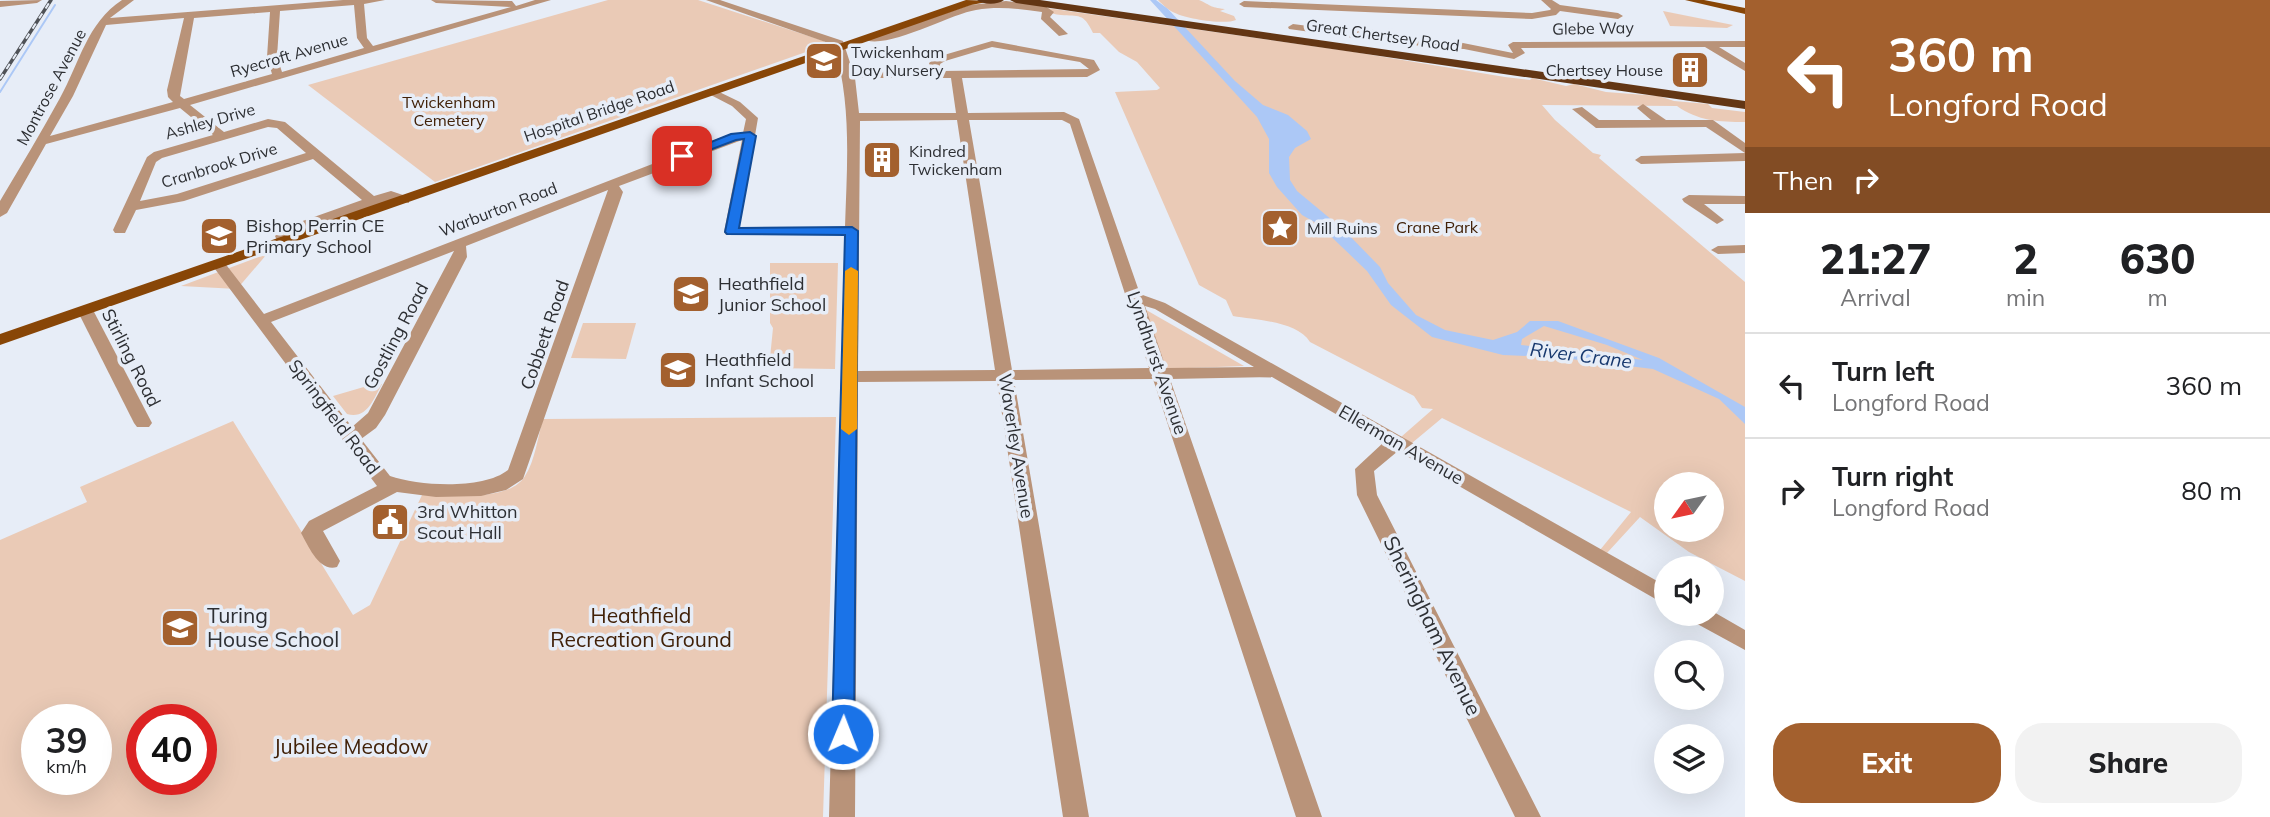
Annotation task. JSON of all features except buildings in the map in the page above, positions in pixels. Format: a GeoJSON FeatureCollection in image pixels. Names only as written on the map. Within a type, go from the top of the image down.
{"type":"FeatureCollection","features":[{"type":"Feature","properties":{"kind":"highway"},"geometry":{"type":"LineString","coordinates":[[985,0],[998,0]]}},
{"type":"Feature","properties":{"kind":"highway","name":"Great Chertsey Road"},"geometry":{"type":"LineString","coordinates":[[1016,0],[1745,99]]}},
{"type":"Feature","properties":{"kind":"highway","name":"Great Chertsey Road"},"geometry":{"type":"LineString","coordinates":[[1053,0],[1154,17]]}},
{"type":"Feature","properties":{"kind":"highway","name":"Great Chertsey Road"},"geometry":{"type":"LineString","coordinates":[[1192,22],[1745,105]]}},
{"type":"Feature","properties":{"kind":"main road","name":"Hospital Bridge Road"},"geometry":{"type":"LineString","coordinates":[[940,13],[960,0]]}},
{"type":"Feature","properties":{"kind":"main road","name":"Hospital Bridge Road"},"geometry":{"type":"LineString","coordinates":[[0,340],[404,200],[840,44],[970,2],[985,0]]}},
{"type":"Feature","properties":{"kind":"main road"},"geometry":{"type":"LineString","coordinates":[[1690,0],[1745,11]]}},
{"type":"Feature","properties":{"kind":"main road","name":"Hospital Bridge Road"},"geometry":{"type":"LineString","coordinates":[[840,44],[866,38]]}},
{"type":"Feature","properties":{"kind":"street"},"geometry":{"type":"LineString","coordinates":[[0,4],[37,0]]}},
{"type":"Feature","properties":{"kind":"street","name":"Montrose Avenue"},"geometry":{"type":"LineString","coordinates":[[0,213],[67,96],[111,0]]}},
{"type":"Feature","properties":{"kind":"street"},"geometry":{"type":"LineString","coordinates":[[105,18],[129,0]]}},
{"type":"Feature","properties":{"kind":"street"},"geometry":{"type":"LineString","coordinates":[[105,18],[190,15],[380,0]]}},
{"type":"Feature","properties":{"kind":"street"},"geometry":{"type":"LineString","coordinates":[[436,0],[522,7]]}},
{"type":"Feature","properties":{"kind":"street","name":"Ryecroft Avenue"},"geometry":{"type":"LineString","coordinates":[[41,141],[60,138],[277,74],[546,0]]}},
{"type":"Feature","properties":{"kind":"street"},"geometry":{"type":"LineString","coordinates":[[711,0],[840,44],[849,75],[854,117],[842,817]]}},
{"type":"Feature","properties":{"kind":"street"},"geometry":{"type":"LineString","coordinates":[[1546,0],[1557,8],[1618,16]]}},
{"type":"Feature","properties":{"kind":"street"},"geometry":{"type":"LineString","coordinates":[[359,2],[362,38],[370,48]]}},
{"type":"Feature","properties":{"kind":"street"},"geometry":{"type":"LineString","coordinates":[[1244,4],[1292,2],[1532,16],[1553,13],[1557,8]]}},
{"type":"Feature","properties":{"kind":"street"},"geometry":{"type":"LineString","coordinates":[[940,13],[999,5],[1045,9],[1049,12],[1045,17],[1063,34]]}},
{"type":"Feature","properties":{"kind":"street"},"geometry":{"type":"LineString","coordinates":[[275,9],[272,57],[277,74]]}},
{"type":"Feature","properties":{"kind":"street","name":"Hospital Bridge Road"},"geometry":{"type":"LineString","coordinates":[[866,38],[880,38],[940,13]]}},
{"type":"Feature","properties":{"kind":"street"},"geometry":{"type":"LineString","coordinates":[[190,15],[173,90],[178,103],[220,135]]}},
{"type":"Feature","properties":{"kind":"street","name":"Glebe Way"},"geometry":{"type":"LineString","coordinates":[[1293,27],[1354,35],[1373,32],[1428,45],[1459,46],[1514,56],[1520,53],[1513,45],[1745,44]]}},
{"type":"Feature","properties":{"kind":"street"},"geometry":{"type":"LineString","coordinates":[[849,75],[937,75],[956,75],[1087,74],[1095,70],[1090,62],[1083,59],[992,44],[941,59],[934,63],[937,75]]}},
{"type":"Feature","properties":{"kind":"street"},"geometry":{"type":"LineString","coordinates":[[1706,44],[1745,68]]}},
{"type":"Feature","properties":{"kind":"street","name":"Waverley Avenue"},"geometry":{"type":"LineString","coordinates":[[956,75],[1076,817]]}},
{"type":"Feature","properties":{"kind":"street"},"geometry":{"type":"LineString","coordinates":[[710,91],[746,111],[752,118],[732,232],[852,231]]}},
{"type":"Feature","properties":{"kind":"street"},"geometry":{"type":"LineString","coordinates":[[1643,108],[1663,123]]}},
{"type":"Feature","properties":{"kind":"street"},"geometry":{"type":"LineString","coordinates":[[1578,109],[1596,124],[1709,123],[1745,149]]}},
{"type":"Feature","properties":{"kind":"street","name":"Lyndhurst Avenue"},"geometry":{"type":"LineString","coordinates":[[854,117],[1072,118],[1310,817]]}},
{"type":"Feature","properties":{"kind":"street","name":"Ashley Drive"},"geometry":{"type":"LineString","coordinates":[[120,230],[152,160],[158,155],[257,124],[275,123],[371,201]]}},
{"type":"Feature","properties":{"kind":"street","name":"Warburton Road"},"geometry":{"type":"LineString","coordinates":[[260,321],[734,137],[750,136]]}},
{"type":"Feature","properties":{"kind":"street"},"geometry":{"type":"LineString","coordinates":[[1704,148],[1716,158]]}},
{"type":"Feature","properties":{"kind":"street","name":"Cranbrook Drive"},"geometry":{"type":"LineString","coordinates":[[133,206],[179,198],[315,154]]}},
{"type":"Feature","properties":{"kind":"street"},"geometry":{"type":"LineString","coordinates":[[1641,160],[1745,157]]}},
{"type":"Feature","properties":{"kind":"street","name":"Cobbett Road"},"geometry":{"type":"LineString","coordinates":[[492,487],[507,482],[516,474],[616,191],[611,184]]}},
{"type":"Feature","properties":{"kind":"street","name":"Hospital Bridge Road"},"geometry":{"type":"LineString","coordinates":[[284,242],[282,236],[285,232],[371,201],[391,195],[404,200]]}},
{"type":"Feature","properties":{"kind":"street"},"geometry":{"type":"LineString","coordinates":[[1717,220],[1687,197],[1745,200]]}},
{"type":"Feature","properties":{"kind":"street","name":"Gostling Road"},"geometry":{"type":"LineString","coordinates":[[349,438],[370,424],[376,415],[460,257],[461,250],[457,243]]}},
{"type":"Feature","properties":{"kind":"street"},"geometry":{"type":"LineString","coordinates":[[1718,250],[1745,249]]}},
{"type":"Feature","properties":{"kind":"street","name":"Springfield Road"},"geometry":{"type":"LineString","coordinates":[[219,265],[383,481],[411,489],[492,487]]}},
{"type":"Feature","properties":{"kind":"street","name":"Ellerman Avenue"},"geometry":{"type":"LineString","coordinates":[[1135,297],[1160,306],[1654,589]]}},
{"type":"Feature","properties":{"kind":"street","name":"Stirling Road"},"geometry":{"type":"LineString","coordinates":[[85,310],[144,423]]}},
{"type":"Feature","properties":{"kind":"street"},"geometry":{"type":"LineString","coordinates":[[850,377],[1274,372]]}},
{"type":"Feature","properties":{"kind":"street","name":"Sheringham Avenue"},"geometry":{"type":"LineString","coordinates":[[1388,438],[1364,469],[1367,495],[1528,817]]}},
{"type":"Feature","properties":{"kind":"street"},"geometry":{"type":"LineString","coordinates":[[330,561],[312,533],[316,526],[393,486]]}},
{"type":"Feature","properties":{"kind":"street"},"geometry":{"type":"LineString","coordinates":[[1719,626],[1745,641]]}},
{"type":"Feature","properties":{"kind":"green space","name":"Twickenham Cemetery"},"geometry":{"type":"Polygon","coordinates":[[[608,0],[698,0],[824,41],[823,46],[435,182],[308,85],[608,0]]]}},
{"type":"Feature","properties":{"kind":"green space"},"geometry":{"type":"Polygon","coordinates":[[[1158,0],[1199,0],[1225,9],[1220,11],[1234,16],[1236,20],[1215,22],[1188,17],[1171,11],[1158,0]]]}},
{"type":"Feature","properties":{"kind":"green space","name":"Crane Park"},"geometry":{"type":"Polygon","coordinates":[[[1026,5],[1354,52],[1505,77],[1532,78],[1566,86],[1574,84],[1606,92],[1659,96],[1674,101],[1708,104],[1712,108],[1745,112],[1745,122],[1735,122],[1701,118],[1677,106],[1542,105],[1555,120],[1593,153],[1601,155],[1599,158],[1745,282],[1745,581],[1724,570],[1724,556],[1697,556],[1675,542],[1724,542],[1724,472],[1654,472],[1654,527],[1640,517],[1607,553],[1600,550],[1631,512],[1442,418],[1412,443],[1401,437],[1433,409],[1422,408],[1414,396],[1310,342],[1296,330],[1275,323],[1233,316],[1226,300],[1199,285],[1115,92],[1160,88],[1137,62],[1119,52],[1100,33],[1093,33],[1083,19],[1026,5]]]}},
{"type":"Feature","properties":{"kind":"green space"},"geometry":{"type":"Polygon","coordinates":[[[1663,11],[1733,25],[1727,28],[1670,26],[1663,11]]]}},
{"type":"Feature","properties":{"kind":"green space"},"geometry":{"type":"Polygon","coordinates":[[[267,254],[237,289],[181,286],[267,254]]]}},
{"type":"Feature","properties":{"kind":"green space"},"geometry":{"type":"Polygon","coordinates":[[[770,263],[838,263],[835,369],[769,368],[773,328],[770,323],[770,263]]]}},
{"type":"Feature","properties":{"kind":"green space"},"geometry":{"type":"Polygon","coordinates":[[[1141,307],[1244,366],[1161,369],[1141,307]]]}},
{"type":"Feature","properties":{"kind":"green space"},"geometry":{"type":"Polygon","coordinates":[[[583,323],[636,323],[626,359],[571,358],[583,323]]]}},
{"type":"Feature","properties":{"kind":"green space"},"geometry":{"type":"Polygon","coordinates":[[[382,384],[369,407],[360,414],[347,414],[333,396],[382,384]]]}},
{"type":"Feature","properties":{"kind":"green space"},"geometry":{"type":"Polygon","coordinates":[[[836,417],[823,817],[0,817],[0,540],[87,502],[80,487],[233,421],[353,615],[370,605],[422,495],[462,496],[506,490],[525,476],[543,419],[836,417]]]}},
{"type":"Feature","properties":{"kind":"water","name":"River Crane"},"geometry":{"type":"Polygon","coordinates":[[[1150,0],[1156,0],[1168,9],[1235,81],[1263,105],[1288,115],[1307,131],[1311,139],[1295,148],[1289,157],[1290,180],[1297,191],[1344,230],[1380,267],[1388,283],[1416,315],[1445,330],[1493,340],[1517,332],[1530,321],[1558,321],[1659,358],[1745,407],[1745,424],[1719,399],[1653,369],[1554,357],[1503,355],[1432,337],[1391,305],[1367,271],[1318,224],[1302,215],[1277,187],[1269,173],[1269,139],[1257,117],[1150,0]],[[1544,326],[1522,339],[1521,345],[1643,360],[1607,345],[1544,326]]]}},
{"type":"Feature","properties":{"kind":"waterway"},"geometry":{"type":"LineString","coordinates":[[0,92],[55,5]]}},
{"type":"Feature","properties":{"kind":"railway"},"geometry":{"type":"LineString","coordinates":[[0,79],[51,0]]}},
{"type":"Feature","properties":{"kind":"slow traffic"},"geometry":{"type":"LineString","coordinates":[[849,429],[851,271]]}},
{"type":"Feature","properties":{"kind":"place","name":"Twickenham Day Nursery"},"geometry":{"type":"Point","coordinates":[824,61]}},
{"type":"Feature","properties":{"kind":"place","name":"Chertsey House"},"geometry":{"type":"Point","coordinates":[1690,70]}},
{"type":"Feature","properties":{"kind":"place","name":"Kindred Twickenham"},"geometry":{"type":"Point","coordinates":[882,160]}},
{"type":"Feature","properties":{"kind":"place","name":"Mill Ruins"},"geometry":{"type":"Point","coordinates":[1280,228]}},
{"type":"Feature","properties":{"kind":"place","name":"Bishop Perrin CE Primary School"},"geometry":{"type":"Point","coordinates":[219,236]}},
{"type":"Feature","properties":{"kind":"place","name":"Heathfield Junior School"},"geometry":{"type":"Point","coordinates":[691,294]}},
{"type":"Feature","properties":{"kind":"place","name":"Heathfield Infant School"},"geometry":{"type":"Point","coordinates":[678,370]}},
{"type":"Feature","properties":{"kind":"place","name":"3rd Whitton Scout Hall"},"geometry":{"type":"Point","coordinates":[390,522]}},
{"type":"Feature","properties":{"kind":"place","name":"Turing House School"},"geometry":{"type":"Point","coordinates":[180,628]}},
{"type":"Feature","properties":{"kind":"route"},"geometry":{"type":"LineString","coordinates":[[682,156],[734,137],[750,136],[732,232],[852,231],[843,734]]}},
{"type":"Feature","properties":{"kind":"park label","name":"Heathfield Recreation Ground"},"geometry":{"type":"Point","coordinates":[641,628]}},
{"type":"Feature","properties":{"kind":"park label","name":"Jubilee Meadow"},"geometry":{"type":"Point","coordinates":[351,747]}}]}
